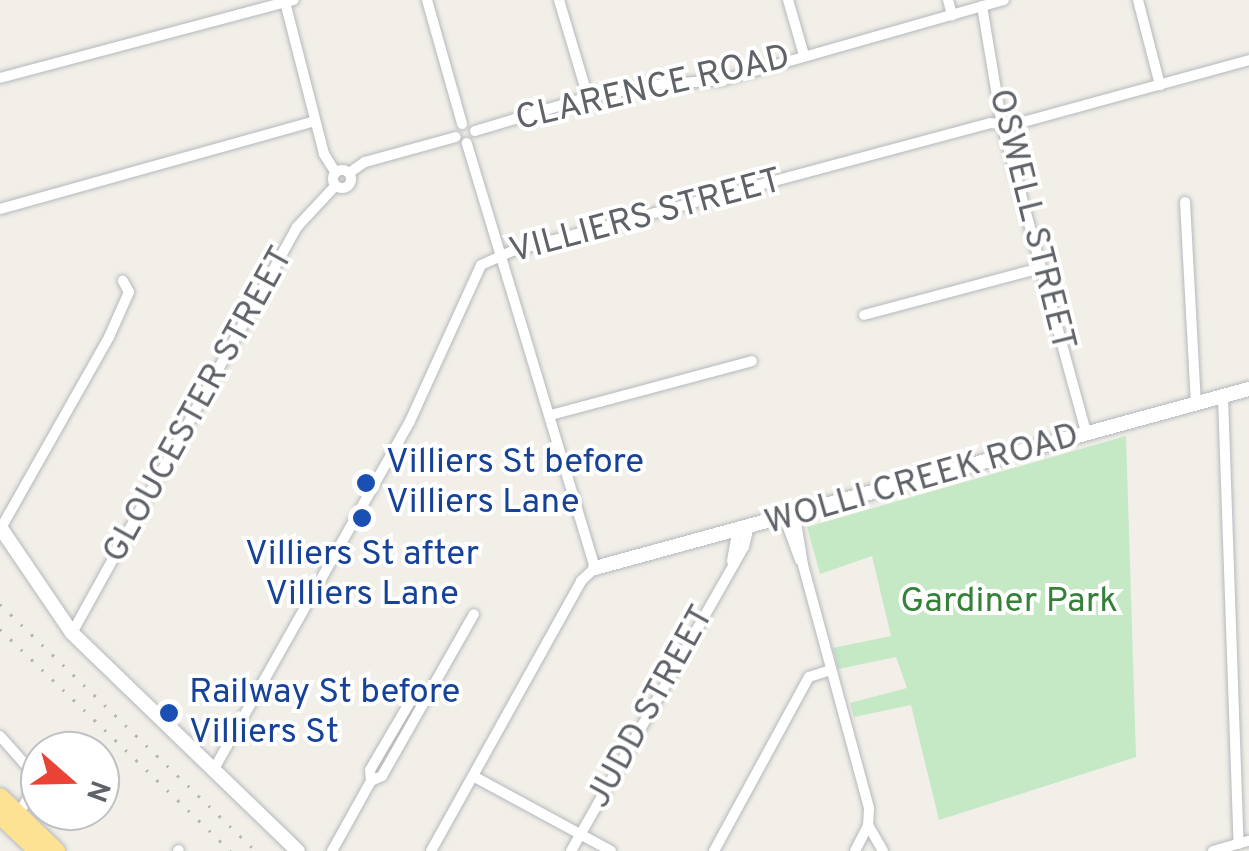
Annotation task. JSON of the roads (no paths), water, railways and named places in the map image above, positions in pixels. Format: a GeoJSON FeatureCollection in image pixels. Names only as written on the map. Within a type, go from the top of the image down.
{"type":"FeatureCollection","features":[{"type":"Feature","properties":{"kind":"highway"},"geometry":{"type":"LineString","coordinates":[[0,797],[10,818],[38,851]]}},
{"type":"Feature","properties":{"kind":"highway"},"geometry":{"type":"LineString","coordinates":[[10,818],[56,851]]}},
{"type":"Feature","properties":{"kind":"street"},"geometry":{"type":"LineString","coordinates":[[427,0],[462,124],[456,137]]}},
{"type":"Feature","properties":{"kind":"street"},"geometry":{"type":"LineString","coordinates":[[559,0],[588,97]]}},
{"type":"Feature","properties":{"kind":"street"},"geometry":{"type":"LineString","coordinates":[[788,0],[804,55]]}},
{"type":"Feature","properties":{"kind":"street"},"geometry":{"type":"LineString","coordinates":[[948,0],[952,14]]}},
{"type":"Feature","properties":{"kind":"street","name":"CLARENCE ROAD"},"geometry":{"type":"LineString","coordinates":[[475,131],[588,97],[654,85],[722,80],[1004,0]]}},
{"type":"Feature","properties":{"kind":"street"},"geometry":{"type":"LineString","coordinates":[[1138,0],[1160,85]]}},
{"type":"Feature","properties":{"kind":"street"},"geometry":{"type":"LineString","coordinates":[[0,78],[289,1],[314,121],[336,179],[364,162],[456,137],[468,143],[595,568],[581,581],[431,851]]}},
{"type":"Feature","properties":{"kind":"street","name":"OSWELL STREET"},"geometry":{"type":"LineString","coordinates":[[982,6],[1002,125],[1086,433]]}},
{"type":"Feature","properties":{"kind":"street","name":"VILLIERS STREET"},"geometry":{"type":"LineString","coordinates":[[214,769],[428,388],[477,272],[503,254],[990,123],[1002,125],[1249,60]]}},
{"type":"Feature","properties":{"kind":"street"},"geometry":{"type":"LineString","coordinates":[[0,209],[314,121]]}},
{"type":"Feature","properties":{"kind":"street"},"geometry":{"type":"LineString","coordinates":[[462,124],[475,131],[468,143]]}},
{"type":"Feature","properties":{"kind":"street","name":"GLOUCESTER STREET"},"geometry":{"type":"LineString","coordinates":[[72,633],[297,227],[336,179]]}},
{"type":"Feature","properties":{"kind":"street"},"geometry":{"type":"LineString","coordinates":[[1185,202],[1196,404]]}},
{"type":"Feature","properties":{"kind":"street"},"geometry":{"type":"LineString","coordinates":[[864,315],[1041,268]]}},
{"type":"Feature","properties":{"kind":"street"},"geometry":{"type":"LineString","coordinates":[[123,281],[129,292],[108,337],[0,527],[72,633],[298,851]]}},
{"type":"Feature","properties":{"kind":"street"},"geometry":{"type":"LineString","coordinates":[[551,415],[752,361]]}},
{"type":"Feature","properties":{"kind":"street","name":"WOLLI CREEK ROAD"},"geometry":{"type":"LineString","coordinates":[[595,568],[743,531],[1249,390]]}},
{"type":"Feature","properties":{"kind":"street"},"geometry":{"type":"LineString","coordinates":[[1213,851],[1244,842],[1223,396]]}},
{"type":"Feature","properties":{"kind":"street"},"geometry":{"type":"LineString","coordinates":[[790,518],[869,808],[868,825],[855,851]]}},
{"type":"Feature","properties":{"kind":"street","name":"JUDD STREET"},"geometry":{"type":"LineString","coordinates":[[571,851],[732,562],[743,531]]}},
{"type":"Feature","properties":{"kind":"street"},"geometry":{"type":"LineString","coordinates":[[371,781],[382,776],[474,614]]}},
{"type":"Feature","properties":{"kind":"street"},"geometry":{"type":"LineString","coordinates":[[714,851],[809,676],[830,670]]}},
{"type":"Feature","properties":{"kind":"street"},"geometry":{"type":"LineString","coordinates":[[332,851],[371,781],[370,770],[411,700]]}},
{"type":"Feature","properties":{"kind":"street"},"geometry":{"type":"LineString","coordinates":[[0,736],[39,780],[10,818]]}},
{"type":"Feature","properties":{"kind":"street"},"geometry":{"type":"LineString","coordinates":[[473,776],[611,851]]}},
{"type":"Feature","properties":{"kind":"street"},"geometry":{"type":"LineString","coordinates":[[868,825],[883,851]]}},
{"type":"Feature","properties":{"kind":"railway"},"geometry":{"type":"LineString","coordinates":[[0,604],[256,851]]}},
{"type":"Feature","properties":{"kind":"railway"},"geometry":{"type":"LineString","coordinates":[[0,629],[231,851]]}},
{"type":"Feature","properties":{"kind":"place","name":"Villiers St before Villiers Lane"},"geometry":{"type":"Point","coordinates":[366,483]}},
{"type":"Feature","properties":{"kind":"place","name":"Villiers St after Villiers Lane"},"geometry":{"type":"Point","coordinates":[362,518]}},
{"type":"Feature","properties":{"kind":"place","name":"Railway St before Villiers St"},"geometry":{"type":"Point","coordinates":[169,713]}},
{"type":"Feature","properties":{"kind":"park label","name":"Gardiner Park"},"geometry":{"type":"Point","coordinates":[1009,602]}}]}
